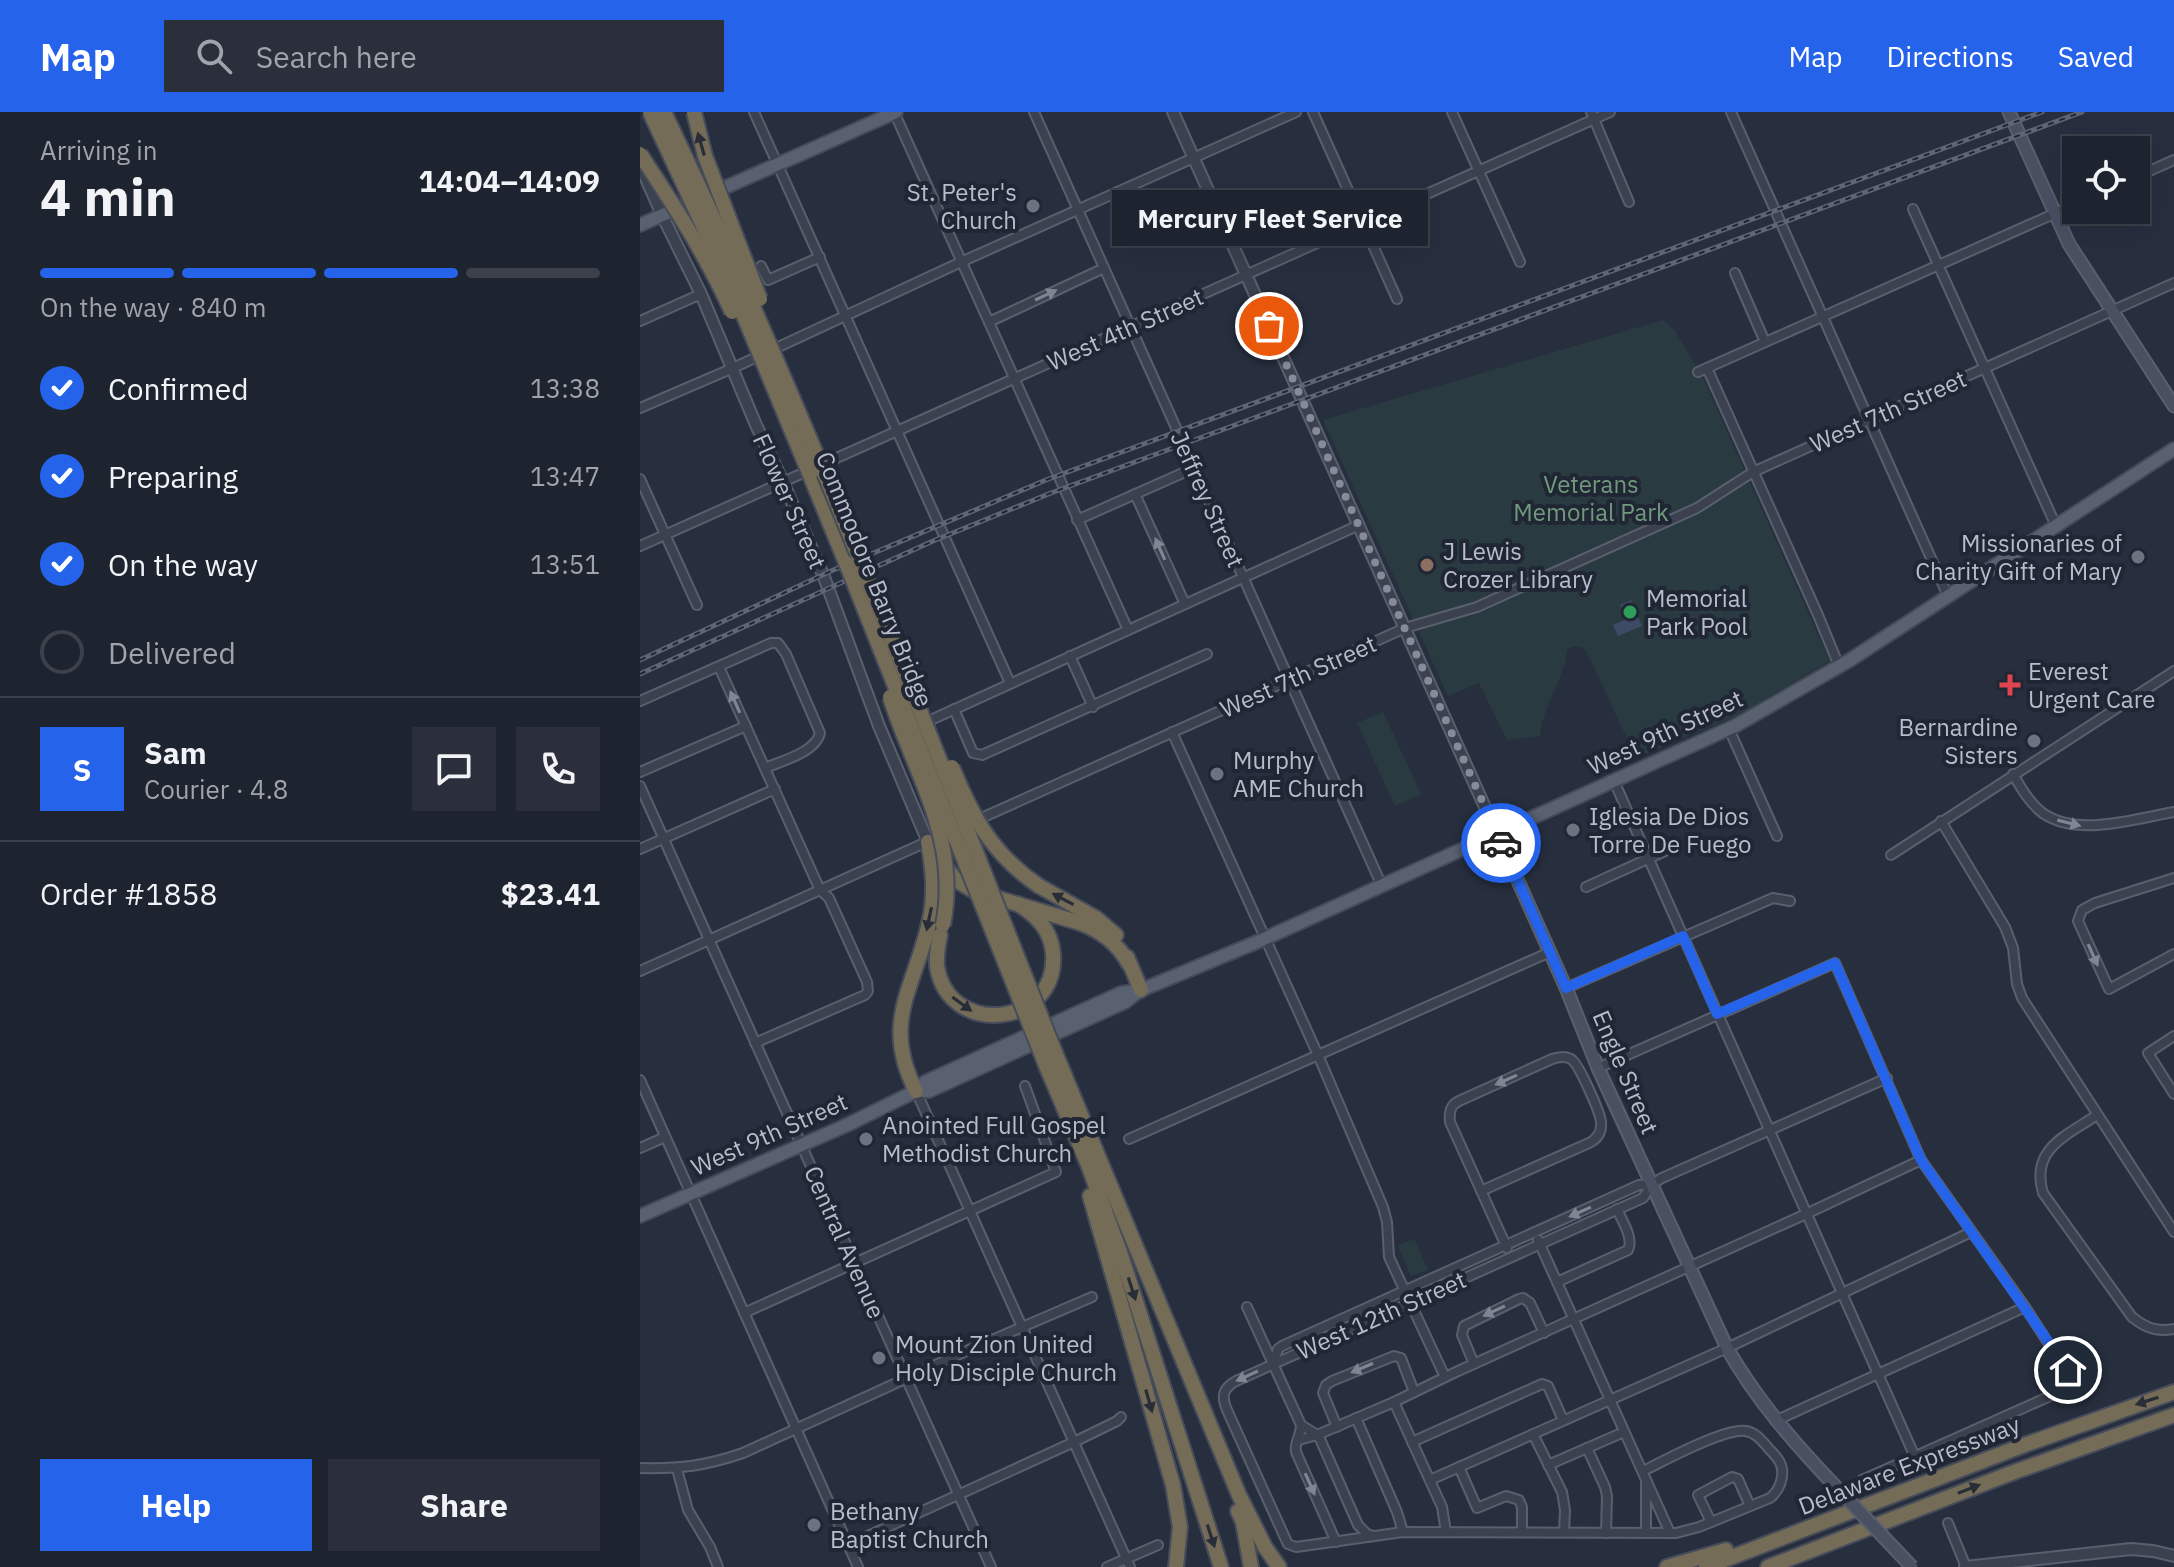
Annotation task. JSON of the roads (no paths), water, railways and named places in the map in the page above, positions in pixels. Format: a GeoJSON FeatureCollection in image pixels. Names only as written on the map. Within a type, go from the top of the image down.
{"type":"FeatureCollection","features":[{"type":"Feature","properties":{"kind":"highway","name":"Commodore Barry Bridge"},"geometry":{"type":"LineString","coordinates":[[650,112],[736,297],[1053,1065]]}},
{"type":"Feature","properties":{"kind":"highway","name":"Commodore Barry Bridge"},"geometry":{"type":"LineString","coordinates":[[664,112],[805,427],[934,746],[1053,1065]]}},
{"type":"Feature","properties":{"kind":"highway"},"geometry":{"type":"LineString","coordinates":[[694,112],[705,156],[788,367],[805,427]]}},
{"type":"Feature","properties":{"kind":"highway"},"geometry":{"type":"LineString","coordinates":[[640,154],[700,249],[810,475]]}},
{"type":"Feature","properties":{"kind":"highway"},"geometry":{"type":"LineString","coordinates":[[846,563],[902,733],[941,835],[947,879],[937,952],[938,967],[942,982],[955,1000],[968,1009],[997,1016],[1012,1013],[1032,1003],[1049,978],[1053,963],[1052,948],[1044,927],[1018,904]]}},
{"type":"Feature","properties":{"kind":"highway"},"geometry":{"type":"LineString","coordinates":[[862,570],[972,814],[1001,855],[1019,872],[1103,922],[1118,938],[1141,990]]}},
{"type":"Feature","properties":{"kind":"highway"},"geometry":{"type":"LineString","coordinates":[[928,842],[946,870],[974,891],[1096,930],[1115,944],[1129,964]]}},
{"type":"Feature","properties":{"kind":"highway"},"geometry":{"type":"LineString","coordinates":[[916,1091],[900,1049],[901,1018],[931,912],[934,876],[928,842]]}},
{"type":"Feature","properties":{"kind":"highway"},"geometry":{"type":"LineString","coordinates":[[901,1018],[941,930]]}},
{"type":"Feature","properties":{"kind":"highway"},"geometry":{"type":"LineString","coordinates":[[1053,1065],[1173,1485],[1180,1527],[1176,1567]]}},
{"type":"Feature","properties":{"kind":"highway"},"geometry":{"type":"LineString","coordinates":[[1053,1065],[1256,1531],[1279,1567]]}},
{"type":"Feature","properties":{"kind":"highway"},"geometry":{"type":"LineString","coordinates":[[1075,1137],[1121,1255],[1221,1567]]}},
{"type":"Feature","properties":{"kind":"highway"},"geometry":{"type":"LineString","coordinates":[[1151,1287],[1243,1522],[1251,1567]]}},
{"type":"Feature","properties":{"kind":"highway","name":"Delaware Expressway"},"geometry":{"type":"LineString","coordinates":[[1706,1567],[2079,1424],[2174,1392]]}},
{"type":"Feature","properties":{"kind":"highway","name":"Delaware Expressway"},"geometry":{"type":"LineString","coordinates":[[1768,1567],[2174,1415]]}},
{"type":"Feature","properties":{"kind":"highway"},"geometry":{"type":"LineString","coordinates":[[1787,1567],[1896,1517]]}},
{"type":"Feature","properties":{"kind":"highway"},"geometry":{"type":"LineString","coordinates":[[1667,1567],[1830,1519]]}},
{"type":"Feature","properties":{"kind":"main road"},"geometry":{"type":"LineString","coordinates":[[640,225],[895,112]]}},
{"type":"Feature","properties":{"kind":"main road"},"geometry":{"type":"LineString","coordinates":[[2009,112],[2069,244],[2174,406]]}},
{"type":"Feature","properties":{"kind":"main road","name":"West 9th Street"},"geometry":{"type":"LineString","coordinates":[[640,1216],[839,1129],[916,1091],[925,1082],[1121,993],[1141,990],[1265,938],[1729,729],[1839,666],[2174,449]]}},
{"type":"Feature","properties":{"kind":"main road","name":"Engle Street"},"geometry":{"type":"LineString","coordinates":[[1497,834],[1598,1068],[1727,1348],[1775,1421],[1912,1567]]}},
{"type":"Feature","properties":{"kind":"street"},"geometry":{"type":"LineString","coordinates":[[754,112],[1010,683]]}},
{"type":"Feature","properties":{"kind":"street"},"geometry":{"type":"LineString","coordinates":[[895,112],[1128,630]]}},
{"type":"Feature","properties":{"kind":"street","name":"Jeffrey Street"},"geometry":{"type":"LineString","coordinates":[[1034,112],[1382,886]]}},
{"type":"Feature","properties":{"kind":"street","name":"Engle Street"},"geometry":{"type":"LineString","coordinates":[[1173,112],[1497,834]]}},
{"type":"Feature","properties":{"kind":"street"},"geometry":{"type":"LineString","coordinates":[[640,408],[1296,112]]}},
{"type":"Feature","properties":{"kind":"street"},"geometry":{"type":"LineString","coordinates":[[1313,112],[1397,299]]}},
{"type":"Feature","properties":{"kind":"street"},"geometry":{"type":"LineString","coordinates":[[1452,112],[1520,262]]}},
{"type":"Feature","properties":{"kind":"street","name":"West 4th Street"},"geometry":{"type":"LineString","coordinates":[[640,546],[1478,171],[1593,116],[1610,112]]}},
{"type":"Feature","properties":{"kind":"street"},"geometry":{"type":"LineString","coordinates":[[1731,112],[1948,596]]}},
{"type":"Feature","properties":{"kind":"street"},"geometry":{"type":"LineString","coordinates":[[1593,116],[1629,202]]}},
{"type":"Feature","properties":{"kind":"street"},"geometry":{"type":"LineString","coordinates":[[2150,171],[2174,160]]}},
{"type":"Feature","properties":{"kind":"street","name":"Flower Street"},"geometry":{"type":"LineString","coordinates":[[640,165],[701,294],[824,577],[885,741],[928,842]]}},
{"type":"Feature","properties":{"kind":"street"},"geometry":{"type":"LineString","coordinates":[[1913,209],[2056,526]]}},
{"type":"Feature","properties":{"kind":"street"},"geometry":{"type":"LineString","coordinates":[[1839,666],[1753,472],[1702,370],[2062,210]]}},
{"type":"Feature","properties":{"kind":"street"},"geometry":{"type":"LineString","coordinates":[[761,266],[768,280],[820,257]]}},
{"type":"Feature","properties":{"kind":"street"},"geometry":{"type":"LineString","coordinates":[[989,322],[1104,268]]}},
{"type":"Feature","properties":{"kind":"street"},"geometry":{"type":"LineString","coordinates":[[1735,273],[1765,342]]}},
{"type":"Feature","properties":{"kind":"street","name":"West 7th Street"},"geometry":{"type":"LineString","coordinates":[[640,971],[1405,628],[1463,613],[1515,591],[1697,508],[1753,472],[2174,283]]}},
{"type":"Feature","properties":{"kind":"street"},"geometry":{"type":"LineString","coordinates":[[640,321],[701,294]]}},
{"type":"Feature","properties":{"kind":"street"},"geometry":{"type":"LineString","coordinates":[[1077,520],[1194,468]]}},
{"type":"Feature","properties":{"kind":"street"},"geometry":{"type":"LineString","coordinates":[[640,479],[697,605]]}},
{"type":"Feature","properties":{"kind":"street"},"geometry":{"type":"LineString","coordinates":[[1135,494],[1185,604]]}},
{"type":"Feature","properties":{"kind":"street"},"geometry":{"type":"LineString","coordinates":[[885,741],[1359,525]]}},
{"type":"Feature","properties":{"kind":"street"},"geometry":{"type":"LineString","coordinates":[[640,701],[771,643],[778,643],[786,654],[820,733],[819,740],[812,747],[765,768]]}},
{"type":"Feature","properties":{"kind":"street"},"geometry":{"type":"LineString","coordinates":[[954,709],[973,753],[982,755],[1207,654]]}},
{"type":"Feature","properties":{"kind":"street"},"geometry":{"type":"LineString","coordinates":[[1070,656],[1093,707]]}},
{"type":"Feature","properties":{"kind":"street"},"geometry":{"type":"LineString","coordinates":[[719,667],[820,890],[829,898],[867,982],[868,991],[755,1043]]}},
{"type":"Feature","properties":{"kind":"street"},"geometry":{"type":"LineString","coordinates":[[1891,855],[2174,671]]}},
{"type":"Feature","properties":{"kind":"street"},"geometry":{"type":"LineString","coordinates":[[2163,678],[2174,682]]}},
{"type":"Feature","properties":{"kind":"street"},"geometry":{"type":"LineString","coordinates":[[640,772],[746,726]]}},
{"type":"Feature","properties":{"kind":"street"},"geometry":{"type":"LineString","coordinates":[[1729,729],[1777,836]]}},
{"type":"Feature","properties":{"kind":"street"},"geometry":{"type":"LineString","coordinates":[[1172,732],[1383,1207],[1389,1257],[1445,1377]]}},
{"type":"Feature","properties":{"kind":"street"},"geometry":{"type":"LineString","coordinates":[[2013,774],[2027,797],[2042,813],[2063,824],[2085,827],[2174,812]]}},
{"type":"Feature","properties":{"kind":"street"},"geometry":{"type":"LineString","coordinates":[[1614,781],[1915,1457]]}},
{"type":"Feature","properties":{"kind":"street","name":"Central Avenue"},"geometry":{"type":"LineString","coordinates":[[640,786],[991,1567]]}},
{"type":"Feature","properties":{"kind":"street"},"geometry":{"type":"LineString","coordinates":[[640,849],[775,789]]}},
{"type":"Feature","properties":{"kind":"street"},"geometry":{"type":"LineString","coordinates":[[1941,821],[2005,927],[2013,948],[2017,984],[2022,998],[2174,1232]]}},
{"type":"Feature","properties":{"kind":"street"},"geometry":{"type":"LineString","coordinates":[[1586,887],[1676,846]]}},
{"type":"Feature","properties":{"kind":"street"},"geometry":{"type":"LineString","coordinates":[[2174,878],[2095,903],[2082,910],[2078,921],[2109,989],[2174,954]]}},
{"type":"Feature","properties":{"kind":"street"},"geometry":{"type":"LineString","coordinates":[[1566,988],[1773,898],[1790,901]]}},
{"type":"Feature","properties":{"kind":"street"},"geometry":{"type":"LineString","coordinates":[[1129,1139],[1550,952]]}},
{"type":"Feature","properties":{"kind":"street"},"geometry":{"type":"LineString","coordinates":[[1598,1068],[1835,963],[1921,1160],[2068,1370],[2069,1379],[2057,1393],[1862,1480]]}},
{"type":"Feature","properties":{"kind":"street"},"geometry":{"type":"LineString","coordinates":[[2174,1036],[2148,1053],[2174,1094]]}},
{"type":"Feature","properties":{"kind":"street"},"geometry":{"type":"LineString","coordinates":[[1481,1191],[1597,1138],[1601,1119],[1578,1066],[1567,1058],[1552,1059],[1459,1101],[1450,1111],[1450,1122],[1505,1245],[1511,1257]]}},
{"type":"Feature","properties":{"kind":"street","name":"West 12th Street"},"geometry":{"type":"LineString","coordinates":[[1273,1364],[1282,1346],[1639,1185],[1652,1184],[1887,1078]]}},
{"type":"Feature","properties":{"kind":"street"},"geometry":{"type":"LineString","coordinates":[[640,1080],[858,1567]]}},
{"type":"Feature","properties":{"kind":"street"},"geometry":{"type":"LineString","coordinates":[[744,1313],[1056,1172],[1025,1086]]}},
{"type":"Feature","properties":{"kind":"street"},"geometry":{"type":"LineString","coordinates":[[916,1091],[1128,1563]]}},
{"type":"Feature","properties":{"kind":"street"},"geometry":{"type":"LineString","coordinates":[[2097,1115],[2046,1153],[2040,1166],[2039,1179],[2043,1193],[2132,1317],[2144,1327],[2160,1331],[2174,1329]]}},
{"type":"Feature","properties":{"kind":"street"},"geometry":{"type":"LineString","coordinates":[[640,1148],[665,1137]]}},
{"type":"Feature","properties":{"kind":"street"},"geometry":{"type":"LineString","coordinates":[[1299,1440],[1394,1402],[1921,1160]]}},
{"type":"Feature","properties":{"kind":"street","name":"West 12th Street"},"geometry":{"type":"LineString","coordinates":[[1273,1364],[1643,1198],[1652,1184]]}},
{"type":"Feature","properties":{"kind":"street"},"geometry":{"type":"LineString","coordinates":[[1557,1282],[1628,1250],[1630,1239],[1617,1209]]}},
{"type":"Feature","properties":{"kind":"street"},"geometry":{"type":"LineString","coordinates":[[1534,1232],[1670,1533]]}},
{"type":"Feature","properties":{"kind":"street"},"geometry":{"type":"LineString","coordinates":[[1430,1480],[1727,1348],[1971,1232]]}},
{"type":"Feature","properties":{"kind":"street"},"geometry":{"type":"LineString","coordinates":[[640,1468],[677,1469],[721,1461],[1092,1297]]}},
{"type":"Feature","properties":{"kind":"street"},"geometry":{"type":"LineString","coordinates":[[1474,1364],[1462,1335],[1464,1326],[1519,1299],[1530,1303],[1544,1333]]}},
{"type":"Feature","properties":{"kind":"street"},"geometry":{"type":"LineString","coordinates":[[1247,1307],[1301,1425],[1296,1444],[1297,1457],[1336,1542]]}},
{"type":"Feature","properties":{"kind":"street"},"geometry":{"type":"LineString","coordinates":[[1775,1421],[2025,1307]]}},
{"type":"Feature","properties":{"kind":"street"},"geometry":{"type":"LineString","coordinates":[[1337,1427],[1323,1393],[1332,1381],[1394,1356],[1401,1358],[1414,1392]]}},
{"type":"Feature","properties":{"kind":"street"},"geometry":{"type":"LineString","coordinates":[[1273,1364],[1229,1384],[1224,1391],[1224,1402],[1288,1544],[1296,1547],[1403,1532],[1670,1533],[1699,1527],[1773,1496],[1782,1473],[1775,1455],[1747,1431],[1727,1433],[1644,1475]]}},
{"type":"Feature","properties":{"kind":"street"},"geometry":{"type":"LineString","coordinates":[[1412,1442],[1542,1384],[1548,1386],[1563,1420]]}},
{"type":"Feature","properties":{"kind":"street"},"geometry":{"type":"LineString","coordinates":[[1394,1402],[1442,1507],[1446,1532]]}},
{"type":"Feature","properties":{"kind":"street"},"geometry":{"type":"LineString","coordinates":[[848,1545],[1074,1442],[1121,1417]]}},
{"type":"Feature","properties":{"kind":"street"},"geometry":{"type":"LineString","coordinates":[[1356,1418],[1403,1532]]}},
{"type":"Feature","properties":{"kind":"street"},"geometry":{"type":"LineString","coordinates":[[1301,1425],[1317,1435],[1358,1525],[1373,1536]]}},
{"type":"Feature","properties":{"kind":"street"},"geometry":{"type":"LineString","coordinates":[[1548,1465],[1624,1432]]}},
{"type":"Feature","properties":{"kind":"street"},"geometry":{"type":"LineString","coordinates":[[1533,1434],[1564,1499],[1564,1532]]}},
{"type":"Feature","properties":{"kind":"street"},"geometry":{"type":"LineString","coordinates":[[1587,1448],[1605,1487],[1606,1533]]}},
{"type":"Feature","properties":{"kind":"street"},"geometry":{"type":"LineString","coordinates":[[1459,1467],[1476,1506],[1506,1496],[1517,1499],[1522,1507],[1522,1532]]}},
{"type":"Feature","properties":{"kind":"street"},"geometry":{"type":"LineString","coordinates":[[677,1469],[688,1510],[718,1567]]}},
{"type":"Feature","properties":{"kind":"street"},"geometry":{"type":"LineString","coordinates":[[1644,1475],[1646,1533]]}},
{"type":"Feature","properties":{"kind":"street"},"geometry":{"type":"LineString","coordinates":[[1711,1522],[1699,1493],[1732,1477],[1738,1479],[1750,1506]]}},
{"type":"Feature","properties":{"kind":"street"},"geometry":{"type":"LineString","coordinates":[[1948,1523],[1965,1567],[2131,1549],[2174,1556]]}},
{"type":"Feature","properties":{"kind":"street"},"geometry":{"type":"LineString","coordinates":[[1354,1540],[1358,1525]]}},
{"type":"Feature","properties":{"kind":"street"},"geometry":{"type":"LineString","coordinates":[[1107,1567],[1128,1563],[1158,1545]]}},
{"type":"Feature","properties":{"kind":"water","name":"Memorial Park Pool"},"geometry":{"type":"Polygon","coordinates":[[[1631,600],[1642,626],[1618,636],[1613,625],[1626,619],[1620,605],[1631,600]]]}},
{"type":"Feature","properties":{"kind":"railway"},"geometry":{"type":"LineString","coordinates":[[640,660],[831,571],[1046,480],[2042,112]]}},
{"type":"Feature","properties":{"kind":"railway"},"geometry":{"type":"LineString","coordinates":[[640,674],[933,541],[1051,493],[2082,112]]}},
{"type":"Feature","properties":{"kind":"place","name":"St. Peter's Church"},"geometry":{"type":"Point","coordinates":[1033,206]}},
{"type":"Feature","properties":{"kind":"place","name":"Mercury Fleet Service"},"geometry":{"type":"Point","coordinates":[1269,326]}},
{"type":"Feature","properties":{"kind":"place","name":"Missionaries of Charity Gift of Mary"},"geometry":{"type":"Point","coordinates":[2138,557]}},
{"type":"Feature","properties":{"kind":"place","name":"J Lewis Crozer Library"},"geometry":{"type":"Point","coordinates":[1427,565]}},
{"type":"Feature","properties":{"kind":"place","name":"Memorial Park Pool"},"geometry":{"type":"Point","coordinates":[1630,612]}},
{"type":"Feature","properties":{"kind":"place","name":"Everest Urgent Care"},"geometry":{"type":"Point","coordinates":[2010,685]}},
{"type":"Feature","properties":{"kind":"place","name":"Bernardine Sisters"},"geometry":{"type":"Point","coordinates":[2034,741]}},
{"type":"Feature","properties":{"kind":"place","name":"Murphy AME Church"},"geometry":{"type":"Point","coordinates":[1217,774]}},
{"type":"Feature","properties":{"kind":"place","name":"Iglesia De Dios Torre De Fuego"},"geometry":{"type":"Point","coordinates":[1573,830]}},
{"type":"Feature","properties":{"kind":"place","name":"Anointed Full Gospel Methodist Church"},"geometry":{"type":"Point","coordinates":[866,1139]}},
{"type":"Feature","properties":{"kind":"place","name":"Mount Zion United Holy Disciple Church"},"geometry":{"type":"Point","coordinates":[879,1358]}},
{"type":"Feature","properties":{"kind":"place","name":"Bethany Baptist Church"},"geometry":{"type":"Point","coordinates":[814,1525]}},
{"type":"Feature","properties":{"kind":"park label","name":"Veterans Memorial Park"},"geometry":{"type":"Point","coordinates":[1591,498]}}]}
